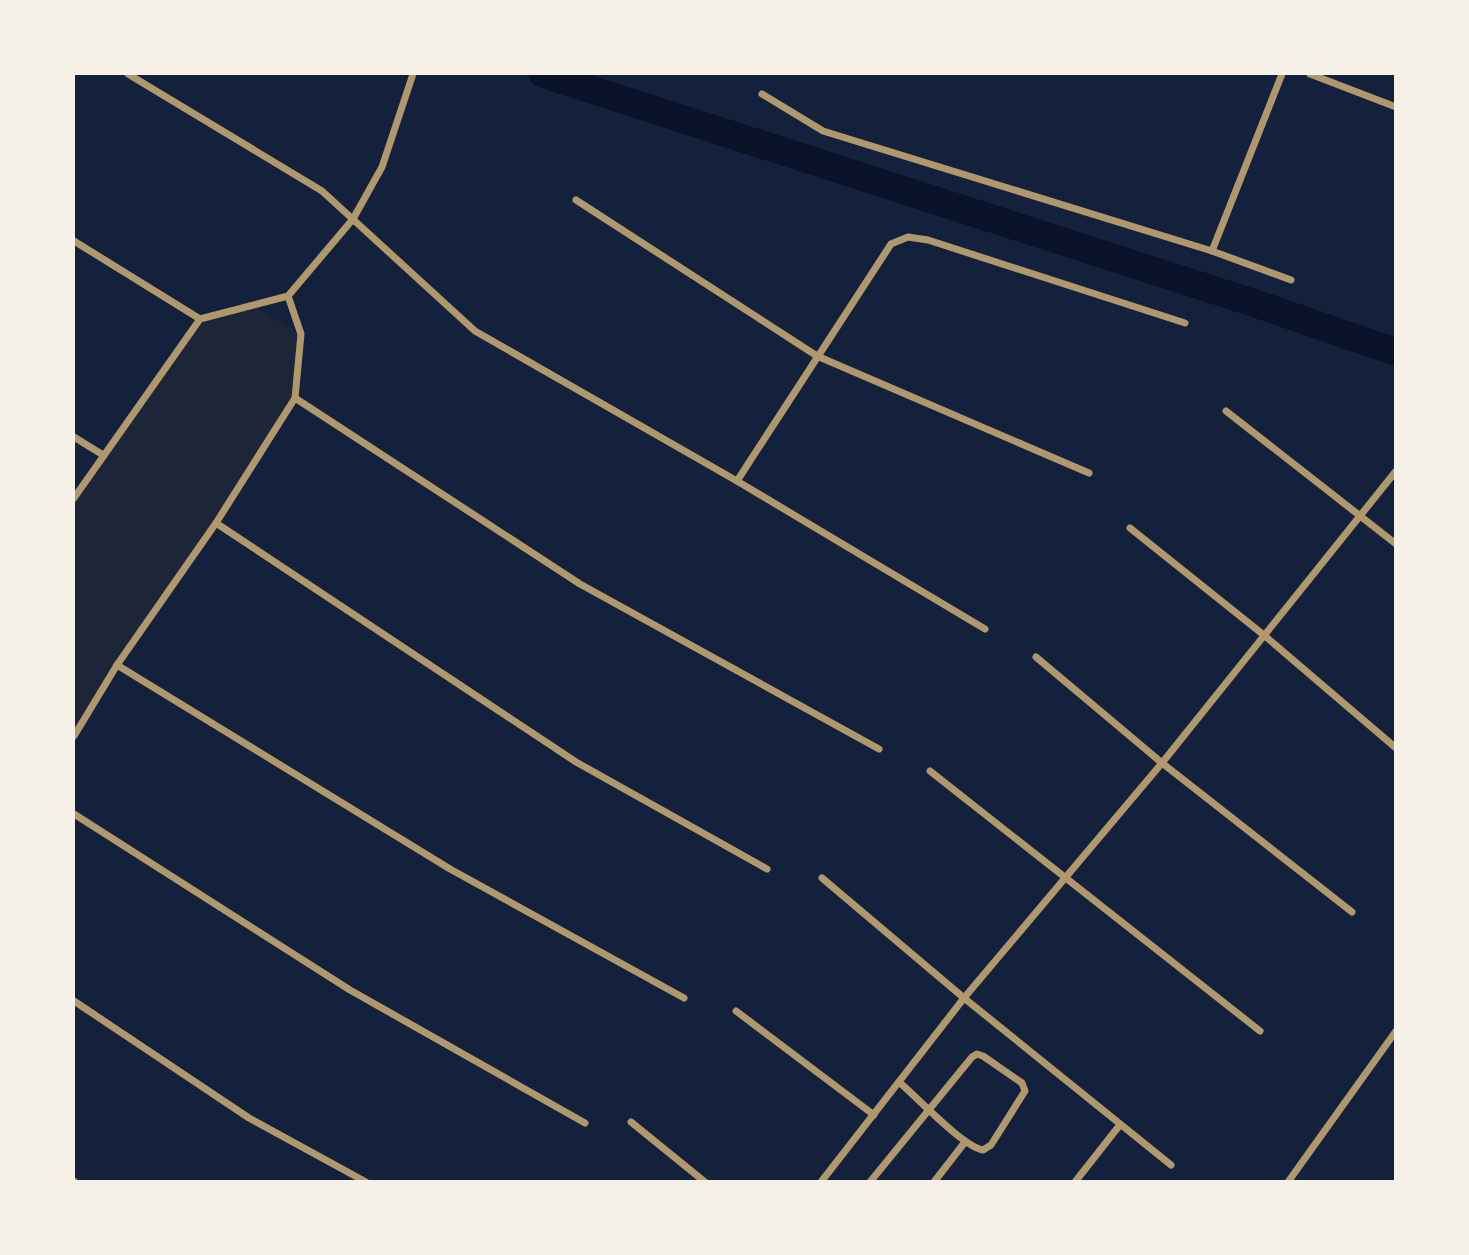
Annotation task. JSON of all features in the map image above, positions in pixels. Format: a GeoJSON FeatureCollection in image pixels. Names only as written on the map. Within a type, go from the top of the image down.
{"type":"FeatureCollection","features":[{"type":"Feature","properties":{"kind":"street"},"geometry":{"type":"LineString","coordinates":[[128,74],[322,191],[475,331],[737,481],[985,629]]}},
{"type":"Feature","properties":{"kind":"street"},"geometry":{"type":"LineString","coordinates":[[74,498],[200,319],[288,296],[353,219],[382,167],[413,74]]}},
{"type":"Feature","properties":{"kind":"street"},"geometry":{"type":"LineString","coordinates":[[1212,251],[1282,74]]}},
{"type":"Feature","properties":{"kind":"street"},"geometry":{"type":"LineString","coordinates":[[1310,74],[1395,107]]}},
{"type":"Feature","properties":{"kind":"street"},"geometry":{"type":"LineString","coordinates":[[762,94],[823,131],[1212,251],[1291,280]]}},
{"type":"Feature","properties":{"kind":"street"},"geometry":{"type":"LineString","coordinates":[[576,200],[817,356],[1089,473]]}},
{"type":"Feature","properties":{"kind":"street"},"geometry":{"type":"LineString","coordinates":[[737,481],[891,244],[908,237],[928,240],[1185,323]]}},
{"type":"Feature","properties":{"kind":"street"},"geometry":{"type":"LineString","coordinates":[[74,241],[200,319]]}},
{"type":"Feature","properties":{"kind":"street"},"geometry":{"type":"LineString","coordinates":[[74,736],[117,665],[216,523],[295,398],[301,334],[288,296]]}},
{"type":"Feature","properties":{"kind":"street"},"geometry":{"type":"LineString","coordinates":[[295,398],[580,584],[878,749]]}},
{"type":"Feature","properties":{"kind":"street"},"geometry":{"type":"LineString","coordinates":[[1226,411],[1395,544]]}},
{"type":"Feature","properties":{"kind":"street"},"geometry":{"type":"LineString","coordinates":[[74,437],[103,455]]}},
{"type":"Feature","properties":{"kind":"street"},"geometry":{"type":"LineString","coordinates":[[821,1181],[964,998],[1066,879],[1265,636],[1395,471]]}},
{"type":"Feature","properties":{"kind":"street"},"geometry":{"type":"LineString","coordinates":[[216,523],[576,762],[767,869]]}},
{"type":"Feature","properties":{"kind":"street"},"geometry":{"type":"LineString","coordinates":[[1130,528],[1265,636],[1395,748]]}},
{"type":"Feature","properties":{"kind":"street"},"geometry":{"type":"LineString","coordinates":[[1036,657],[1161,763],[1352,912]]}},
{"type":"Feature","properties":{"kind":"street"},"geometry":{"type":"LineString","coordinates":[[117,665],[450,869],[684,998]]}},
{"type":"Feature","properties":{"kind":"street"},"geometry":{"type":"LineString","coordinates":[[930,771],[1260,1031]]}},
{"type":"Feature","properties":{"kind":"street"},"geometry":{"type":"LineString","coordinates":[[74,814],[350,990],[585,1123]]}},
{"type":"Feature","properties":{"kind":"street"},"geometry":{"type":"LineString","coordinates":[[822,878],[1119,1126],[1171,1165]]}},
{"type":"Feature","properties":{"kind":"street"},"geometry":{"type":"LineString","coordinates":[[74,1001],[249,1118],[366,1181]]}},
{"type":"Feature","properties":{"kind":"street"},"geometry":{"type":"LineString","coordinates":[[736,1011],[874,1115]]}},
{"type":"Feature","properties":{"kind":"street"},"geometry":{"type":"LineString","coordinates":[[1288,1181],[1395,1031]]}},
{"type":"Feature","properties":{"kind":"street"},"geometry":{"type":"LineString","coordinates":[[870,1181],[930,1109],[972,1057],[977,1054],[984,1056],[1022,1083],[1025,1091],[991,1144],[984,1150],[975,1149],[965,1142],[930,1109],[899,1082]]}},
{"type":"Feature","properties":{"kind":"street"},"geometry":{"type":"LineString","coordinates":[[631,1122],[705,1181]]}},
{"type":"Feature","properties":{"kind":"street"},"geometry":{"type":"LineString","coordinates":[[1075,1181],[1119,1126]]}},
{"type":"Feature","properties":{"kind":"street"},"geometry":{"type":"LineString","coordinates":[[934,1181],[965,1142]]}},
{"type":"Feature","properties":{"kind":"shaded area"},"geometry":{"type":"Polygon","coordinates":[[[252,305],[301,334],[295,398],[74,736],[74,500],[200,319],[252,305]]]}},
{"type":"Feature","properties":{"kind":"waterway"},"geometry":{"type":"LineString","coordinates":[[543,74],[1254,303],[1396,352]]}}]}
